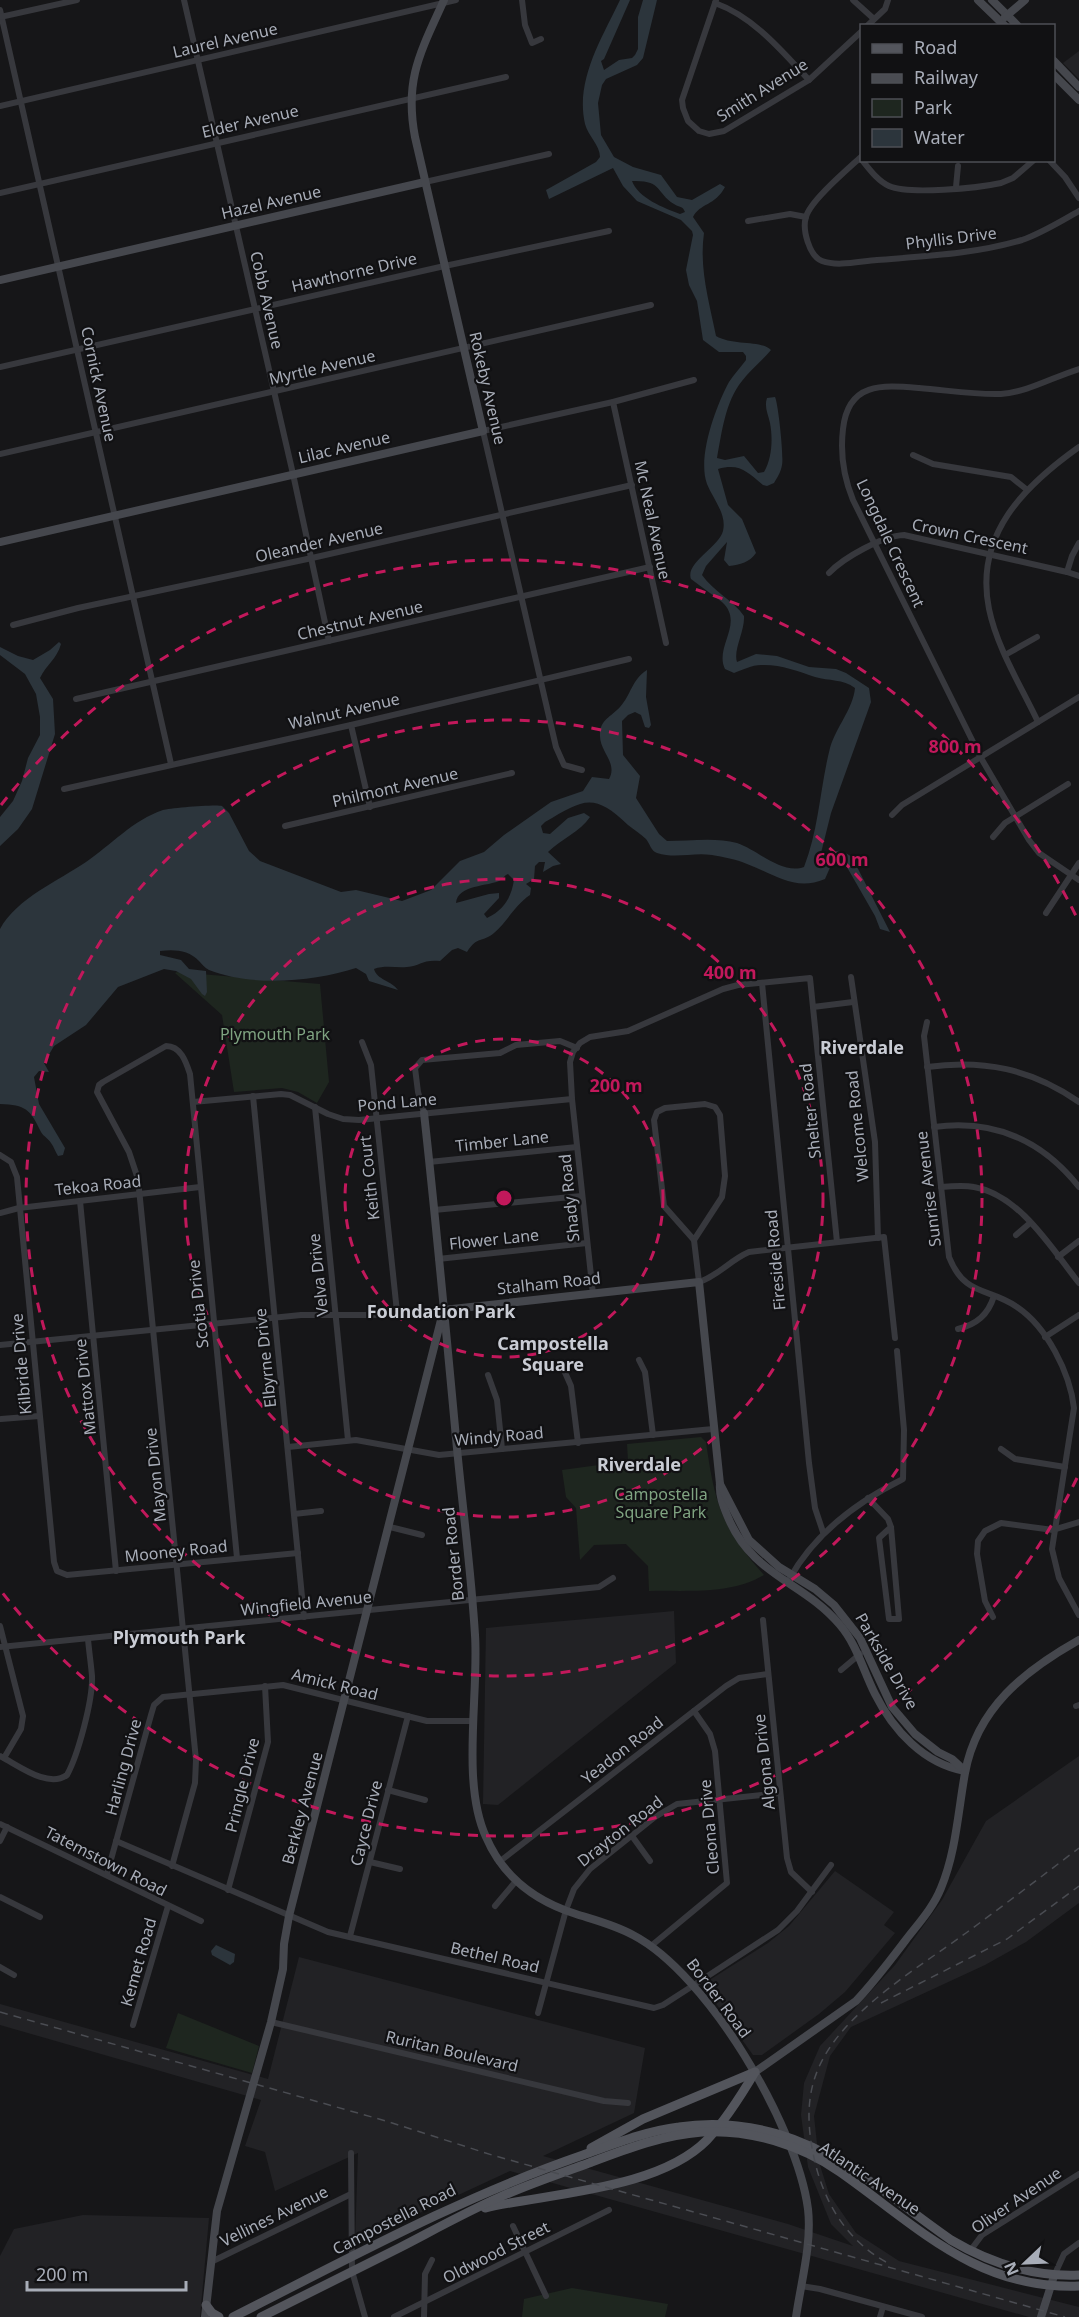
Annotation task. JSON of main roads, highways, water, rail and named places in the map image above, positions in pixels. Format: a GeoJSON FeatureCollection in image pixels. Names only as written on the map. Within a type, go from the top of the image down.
{"type":"FeatureCollection","features":[{"type":"Feature","properties":{"kind":"main road"},"geometry":{"type":"LineString","coordinates":[[468,2213],[509,2203],[603,2187],[635,2178],[672,2163],[686,2156],[707,2140],[755,2072],[628,2126],[572,2159]]}},
{"type":"Feature","properties":{"kind":"main road","name":"Atlantic Avenue"},"geometry":{"type":"LineString","coordinates":[[572,2159],[651,2132],[746,2127],[778,2134],[836,2159],[970,2251],[1003,2265],[1052,2281],[1079,2276]]}},
{"type":"Feature","properties":{"kind":"main road","name":"Atlantic Avenue"},"geometry":{"type":"LineString","coordinates":[[468,2213],[527,2185],[648,2142],[695,2129],[775,2141],[810,2154],[840,2172],[948,2250],[987,2271],[1007,2277],[1079,2286]]}},
{"type":"Feature","properties":{"kind":"main road","name":"Campostella Road"},"geometry":{"type":"LineString","coordinates":[[233,2317],[451,2207],[572,2159]]}},
{"type":"Feature","properties":{"kind":"main road","name":"Campostella Road"},"geometry":{"type":"LineString","coordinates":[[261,2317],[468,2213]]}},
{"type":"Feature","properties":{"kind":"main road"},"geometry":{"type":"LineString","coordinates":[[206,2306],[219,2317]]}},
{"type":"Feature","properties":{"kind":"water"},"geometry":{"type":"Polygon","coordinates":[[[620,0],[630,0],[604,59],[601,61],[604,70],[619,60],[632,58],[635,55],[638,49],[638,17],[643,0],[657,0],[643,58],[637,65],[606,79],[602,85],[598,103],[601,135],[614,157],[633,167],[661,175],[677,197],[692,200],[720,184],[725,187],[717,198],[696,212],[693,217],[704,233],[704,272],[716,336],[730,341],[761,345],[771,350],[736,389],[725,418],[717,458],[725,460],[744,456],[758,473],[764,472],[769,461],[772,442],[766,401],[767,398],[775,397],[782,460],[781,470],[774,483],[763,485],[738,468],[718,469],[728,505],[742,519],[756,553],[744,563],[729,566],[724,560],[727,542],[706,566],[702,575],[744,616],[737,662],[756,654],[777,656],[809,667],[836,669],[869,688],[871,702],[831,813],[819,861],[822,864],[836,851],[842,851],[852,857],[890,932],[880,929],[844,862],[836,860],[832,863],[825,879],[804,884],[785,880],[725,857],[705,854],[664,855],[655,852],[644,837],[606,807],[588,802],[579,804],[558,814],[541,826],[543,833],[550,834],[568,818],[584,813],[590,817],[581,827],[548,852],[561,864],[543,872],[545,862],[539,862],[535,866],[534,879],[526,884],[531,888],[530,895],[494,933],[474,943],[467,952],[458,948],[452,950],[440,961],[407,967],[374,969],[378,976],[398,990],[369,981],[366,974],[356,968],[321,977],[263,981],[244,979],[209,970],[186,952],[160,951],[160,955],[181,960],[189,969],[206,971],[207,992],[205,996],[191,979],[176,971],[164,969],[118,987],[86,1025],[54,1046],[44,1063],[49,1072],[39,1071],[34,1077],[39,1104],[65,1148],[63,1155],[58,1156],[30,1113],[21,1107],[0,1104],[0,929],[7,918],[27,899],[86,862],[132,826],[152,814],[174,808],[222,806],[229,813],[249,851],[260,861],[341,892],[356,890],[402,901],[431,890],[460,861],[484,852],[551,802],[583,791],[592,777],[609,779],[611,768],[601,742],[601,726],[620,707],[635,682],[647,670],[646,697],[651,725],[649,728],[645,727],[641,715],[635,712],[622,721],[623,755],[640,776],[636,798],[659,834],[667,841],[729,841],[745,846],[787,868],[804,867],[813,838],[830,748],[854,696],[855,688],[841,682],[775,666],[754,666],[734,673],[725,669],[723,652],[731,618],[722,602],[691,579],[690,573],[697,561],[715,543],[723,531],[721,513],[707,484],[704,460],[709,432],[724,392],[746,360],[746,356],[743,352],[719,352],[703,340],[697,301],[689,285],[686,270],[693,235],[681,220],[637,201],[623,186],[613,168],[549,199],[546,190],[596,162],[600,157],[598,148],[585,124],[584,91],[598,44],[620,0]],[[632,181],[635,187],[652,202],[680,214],[685,212],[682,207],[668,200],[658,188],[649,182],[632,181]],[[508,874],[501,880],[462,892],[456,903],[499,893],[499,898],[484,914],[487,918],[493,915],[506,903],[511,892],[514,880],[508,874]]]}},
{"type":"Feature","properties":{"kind":"water"},"geometry":{"type":"Polygon","coordinates":[[[59,642],[61,644],[57,654],[40,678],[53,699],[55,734],[32,809],[18,829],[0,846],[0,817],[13,801],[22,781],[28,758],[40,735],[40,717],[36,694],[25,674],[0,655],[0,647],[33,660],[59,642]]]}},
{"type":"Feature","properties":{"kind":"water"},"geometry":{"type":"Polygon","coordinates":[[[216,1945],[235,1954],[234,1962],[230,1965],[212,1955],[211,1951],[216,1945]]]}},
{"type":"Feature","properties":{"kind":"railway"},"geometry":{"type":"LineString","coordinates":[[886,2262],[862,2245],[842,2223],[827,2198],[817,2170],[811,2144],[809,2105],[819,2067],[830,2047],[845,2028],[884,1992],[1079,1848]]}},
{"type":"Feature","properties":{"kind":"railway"},"geometry":{"type":"LineString","coordinates":[[881,2003],[1007,1939],[1079,1886]]}},
{"type":"Feature","properties":{"kind":"railway"},"geometry":{"type":"LineString","coordinates":[[0,2012],[386,2121],[492,2155],[1065,2317]]}},
{"type":"Feature","properties":{"kind":"district","name":"Riverdale"},"geometry":{"type":"Point","coordinates":[862,1048]}},
{"type":"Feature","properties":{"kind":"district","name":"Foundation Park"},"geometry":{"type":"Point","coordinates":[441,1312]}},
{"type":"Feature","properties":{"kind":"district","name":"Campostella Square"},"geometry":{"type":"Point","coordinates":[553,1354]}},
{"type":"Feature","properties":{"kind":"district","name":"Riverdale"},"geometry":{"type":"Point","coordinates":[639,1465]}},
{"type":"Feature","properties":{"kind":"district","name":"Plymouth Park"},"geometry":{"type":"Point","coordinates":[179,1638]}},
{"type":"Feature","properties":{"kind":"park label","name":"Campostella Square Park"},"geometry":{"type":"Point","coordinates":[661,1503]}}]}
